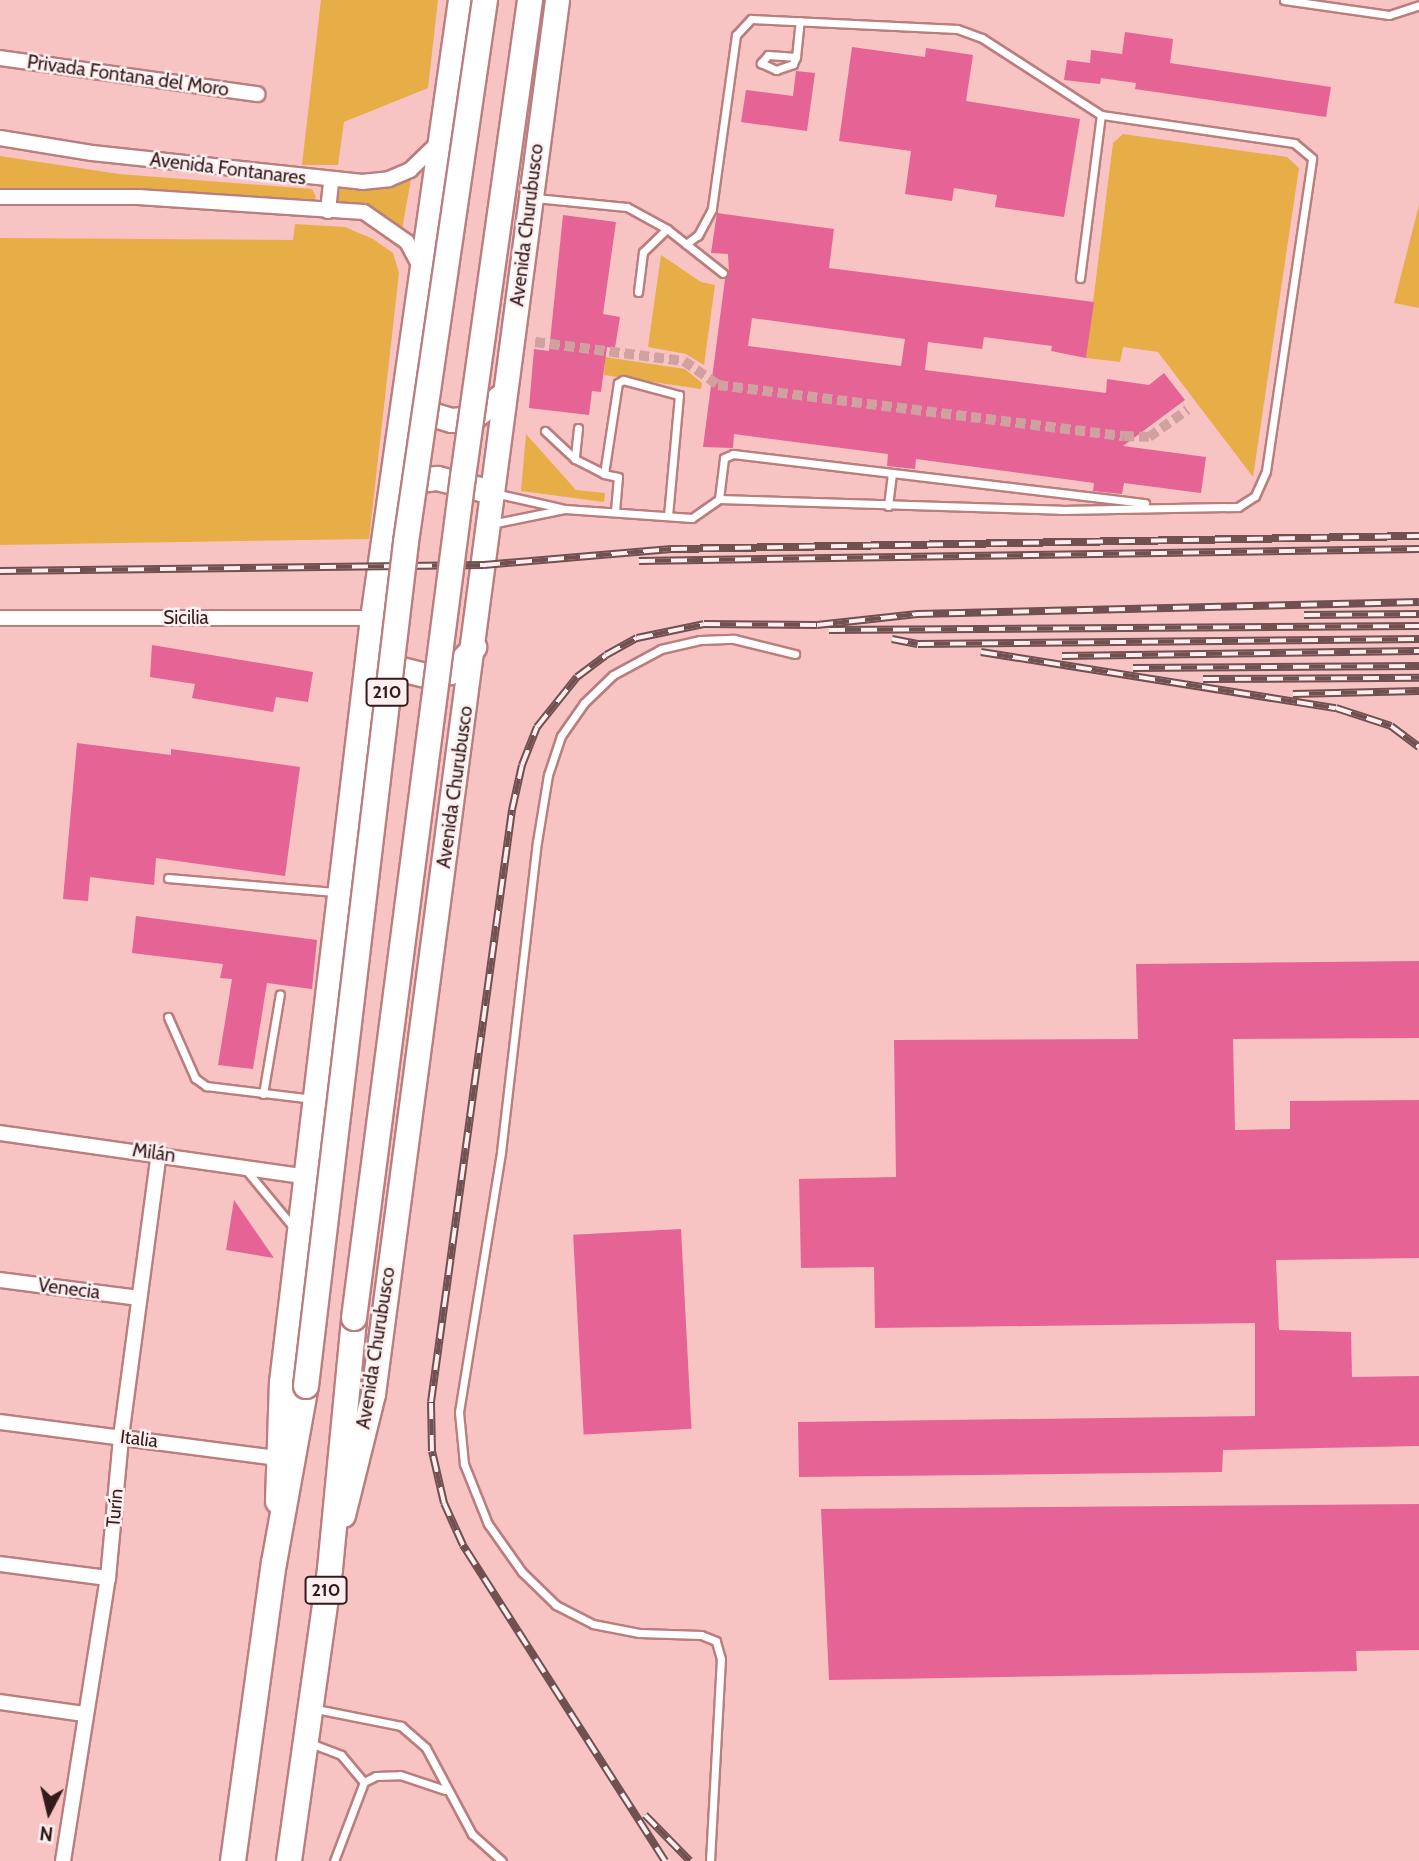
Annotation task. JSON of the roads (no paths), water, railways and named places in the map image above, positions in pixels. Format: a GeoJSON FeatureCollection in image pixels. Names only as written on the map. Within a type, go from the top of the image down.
{"type":"FeatureCollection","features":[{"type":"Feature","properties":{"kind":"highway","name":"210"},"geometry":{"type":"LineString","coordinates":[[233,1861],[274,1563],[306,1386],[404,553],[485,0]]}},
{"type":"Feature","properties":{"kind":"highway","name":"Avenida Churubusco"},"geometry":{"type":"LineString","coordinates":[[289,1861],[330,1569],[354,1318],[463,477],[530,0]]}},
{"type":"Feature","properties":{"kind":"main road"},"geometry":{"type":"LineString","coordinates":[[274,1563],[281,1382],[318,1099],[371,627],[460,0]]}},
{"type":"Feature","properties":{"kind":"main road","name":"Avenida Churubusco"},"geometry":{"type":"LineString","coordinates":[[330,1569],[373,1394],[474,647],[557,0]]}},
{"type":"Feature","properties":{"kind":"main road"},"geometry":{"type":"LineString","coordinates":[[406,385],[428,413],[451,419],[472,418],[505,393]]}},
{"type":"Feature","properties":{"kind":"main road"},"geometry":{"type":"LineString","coordinates":[[390,487],[405,481],[437,478],[492,492]]}},
{"type":"Feature","properties":{"kind":"main road"},"geometry":{"type":"LineString","coordinates":[[371,627],[397,668],[414,675],[450,672],[474,647]]}},
{"type":"Feature","properties":{"kind":"street","name":"Privada Fontana del Moro"},"geometry":{"type":"LineString","coordinates":[[0,58],[257,94]]}},
{"type":"Feature","properties":{"kind":"street","name":"Avenida Fontanares"},"geometry":{"type":"LineString","coordinates":[[0,138],[331,181],[389,179],[410,170],[442,138]]}},
{"type":"Feature","properties":{"kind":"street"},"geometry":{"type":"LineString","coordinates":[[328,211],[331,181]]}},
{"type":"Feature","properties":{"kind":"street","name":"Avenida Fontanares"},"geometry":{"type":"LineString","coordinates":[[0,197],[138,197],[363,212],[386,225],[407,242],[423,273]]}},
{"type":"Feature","properties":{"kind":"street","name":"Sicilia"},"geometry":{"type":"LineString","coordinates":[[0,618],[371,627]]}},
{"type":"Feature","properties":{"kind":"street","name":"Milán"},"geometry":{"type":"LineString","coordinates":[[0,1133],[241,1165],[308,1177]]}},
{"type":"Feature","properties":{"kind":"street","name":"Turín"},"geometry":{"type":"LineString","coordinates":[[63,1861],[84,1714],[108,1578],[121,1437],[159,1154]]}},
{"type":"Feature","properties":{"kind":"street","name":"Venecia"},"geometry":{"type":"LineString","coordinates":[[0,1280],[138,1298]]}},
{"type":"Feature","properties":{"kind":"street","name":"Italia"},"geometry":{"type":"LineString","coordinates":[[0,1422],[279,1458]]}},
{"type":"Feature","properties":{"kind":"street"},"geometry":{"type":"LineString","coordinates":[[0,1564],[108,1578]]}},
{"type":"Feature","properties":{"kind":"street"},"geometry":{"type":"LineString","coordinates":[[0,1702],[84,1714]]}},
{"type":"Feature","properties":{"kind":"lane"},"geometry":{"type":"LineString","coordinates":[[1284,0],[1389,15],[1419,5]]}},
{"type":"Feature","properties":{"kind":"lane"},"geometry":{"type":"LineString","coordinates":[[686,244],[698,235],[712,209],[736,35],[751,19],[972,33],[1101,115],[1294,143],[1312,159],[1261,488],[1238,508],[1167,505],[727,455],[719,499]]}},
{"type":"Feature","properties":{"kind":"lane"},"geometry":{"type":"LineString","coordinates":[[796,57],[800,21]]}},
{"type":"Feature","properties":{"kind":"lane"},"geometry":{"type":"LineString","coordinates":[[1080,278],[1101,115]]}},
{"type":"Feature","properties":{"kind":"lane"},"geometry":{"type":"LineString","coordinates":[[531,197],[627,207],[667,229],[723,273]]}},
{"type":"Feature","properties":{"kind":"lane"},"geometry":{"type":"LineString","coordinates":[[638,292],[643,252],[667,229]]}},
{"type":"Feature","properties":{"kind":"lane"},"geometry":{"type":"LineString","coordinates":[[604,474],[618,383],[623,380],[680,395],[667,516]]}},
{"type":"Feature","properties":{"kind":"lane"},"geometry":{"type":"LineString","coordinates":[[575,459],[578,428]]}},
{"type":"Feature","properties":{"kind":"lane"},"geometry":{"type":"LineString","coordinates":[[545,430],[575,459],[604,474],[618,477],[615,511]]}},
{"type":"Feature","properties":{"kind":"lane"},"geometry":{"type":"LineString","coordinates":[[888,506],[892,475]]}},
{"type":"Feature","properties":{"kind":"lane"},"geometry":{"type":"LineString","coordinates":[[492,492],[565,509],[692,518],[719,499],[1061,510],[1167,505]]}},
{"type":"Feature","properties":{"kind":"lane"},"geometry":{"type":"LineString","coordinates":[[488,525],[565,509]]}},
{"type":"Feature","properties":{"kind":"lane"},"geometry":{"type":"LineString","coordinates":[[710,1861],[721,1659],[716,1640],[701,1635],[639,1633],[593,1625],[556,1605],[522,1572],[488,1524],[464,1464],[458,1412],[501,1153],[537,842],[548,775],[561,736],[584,703],[613,675],[661,649],[700,640],[734,639],[795,654]]}},
{"type":"Feature","properties":{"kind":"lane"},"geometry":{"type":"LineString","coordinates":[[168,877],[342,893]]}},
{"type":"Feature","properties":{"kind":"lane"},"geometry":{"type":"LineString","coordinates":[[263,1094],[280,994]]}},
{"type":"Feature","properties":{"kind":"lane"},"geometry":{"type":"LineString","coordinates":[[168,1017],[195,1078],[206,1086],[318,1099]]}},
{"type":"Feature","properties":{"kind":"lane"},"geometry":{"type":"LineString","coordinates":[[241,1165],[301,1237]]}},
{"type":"Feature","properties":{"kind":"lane"},"geometry":{"type":"LineString","coordinates":[[309,1708],[401,1726],[426,1748],[445,1790],[472,1834],[502,1861]]}},
{"type":"Feature","properties":{"kind":"lane"},"geometry":{"type":"LineString","coordinates":[[305,1741],[341,1755],[364,1782]]}},
{"type":"Feature","properties":{"kind":"lane"},"geometry":{"type":"LineString","coordinates":[[334,1861],[364,1782],[376,1776],[400,1775],[445,1790]]}},
{"type":"Feature","properties":{"kind":"tunnel"},"geometry":{"type":"LineString","coordinates":[[535,342],[684,361],[718,385],[1124,436],[1149,437],[1187,410]]}},
{"type":"Feature","properties":{"kind":"railway"},"geometry":{"type":"LineString","coordinates":[[0,571],[484,565],[671,549],[1419,536]]}},
{"type":"Feature","properties":{"kind":"railway"},"geometry":{"type":"LineString","coordinates":[[639,561],[1419,549]]}},
{"type":"Feature","properties":{"kind":"railway"},"geometry":{"type":"LineString","coordinates":[[665,1861],[463,1545],[444,1503],[432,1451],[431,1402],[512,810],[522,765],[537,727],[577,677],[606,655],[637,638],[704,624],[817,625],[917,614],[1419,602]]}},
{"type":"Feature","properties":{"kind":"railway"},"geometry":{"type":"LineString","coordinates":[[1304,615],[1419,614]]}},
{"type":"Feature","properties":{"kind":"railway"},"geometry":{"type":"LineString","coordinates":[[829,630],[1419,626]]}},
{"type":"Feature","properties":{"kind":"railway"},"geometry":{"type":"LineString","coordinates":[[892,639],[918,644],[1419,639]]}},
{"type":"Feature","properties":{"kind":"railway"},"geometry":{"type":"LineString","coordinates":[[1062,656],[1419,651]]}},
{"type":"Feature","properties":{"kind":"railway"},"geometry":{"type":"LineString","coordinates":[[981,652],[1336,708],[1391,726],[1419,747]]}},
{"type":"Feature","properties":{"kind":"railway"},"geometry":{"type":"LineString","coordinates":[[1133,668],[1419,666]]}},
{"type":"Feature","properties":{"kind":"railway"},"geometry":{"type":"LineString","coordinates":[[1203,679],[1419,678]]}},
{"type":"Feature","properties":{"kind":"railway"},"geometry":{"type":"LineString","coordinates":[[1293,694],[1419,691]]}},
{"type":"Feature","properties":{"kind":"railway"},"geometry":{"type":"LineString","coordinates":[[645,1815],[690,1861]]}}]}
